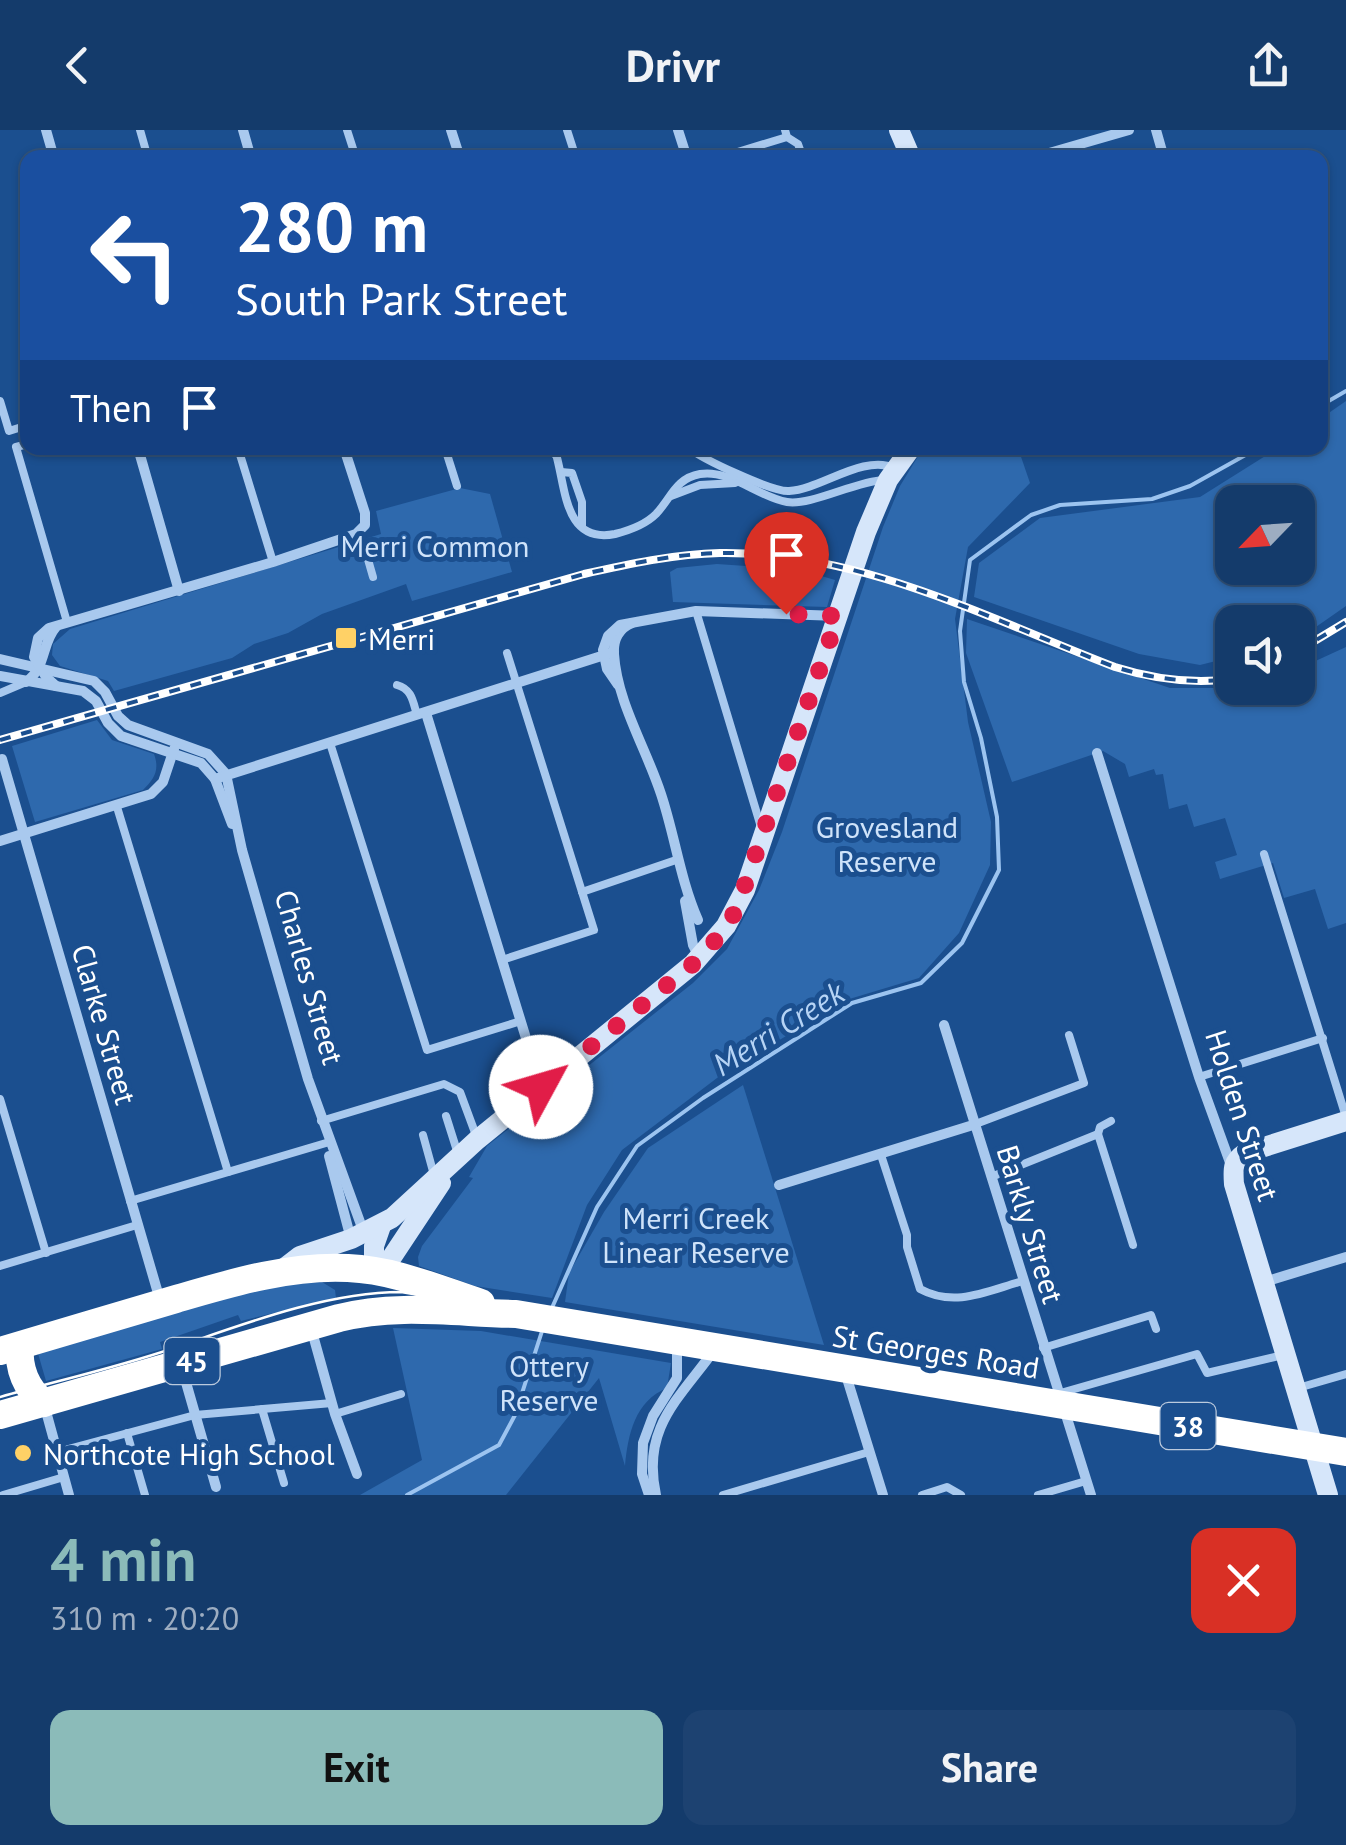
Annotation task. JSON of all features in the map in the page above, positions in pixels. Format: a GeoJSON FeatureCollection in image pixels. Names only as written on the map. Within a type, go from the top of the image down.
{"type":"FeatureCollection","features":[{"type":"Feature","properties":{"kind":"highway","name":"St Georges Road"},"geometry":{"type":"LineString","coordinates":[[15,1347],[162,1303],[278,1274],[330,1268],[406,1278],[516,1314]]}},
{"type":"Feature","properties":{"kind":"highway"},"geometry":{"type":"LineString","coordinates":[[330,1268],[346,1298],[340,1318]]}},
{"type":"Feature","properties":{"kind":"highway"},"geometry":{"type":"LineString","coordinates":[[374,1271],[381,1287],[417,1310]]}},
{"type":"Feature","properties":{"kind":"highway"},"geometry":{"type":"LineString","coordinates":[[340,1318],[367,1294],[374,1271]]}},
{"type":"Feature","properties":{"kind":"highway","name":"St Georges Road"},"geometry":{"type":"LineString","coordinates":[[0,1415],[340,1318],[417,1310],[516,1314],[844,1369],[1059,1399],[1346,1452]]}},
{"type":"Feature","properties":{"kind":"highway"},"geometry":{"type":"LineString","coordinates":[[15,1347],[35,1360],[44,1403]]}},
{"type":"Feature","properties":{"kind":"main road"},"geometry":{"type":"LineString","coordinates":[[278,1274],[300,1256],[365,1233],[436,1179],[477,1140],[700,958],[721,934],[736,911],[764,834],[862,541],[903,455]]}},
{"type":"Feature","properties":{"kind":"main road"},"geometry":{"type":"LineString","coordinates":[[1232,1168],[1245,1153],[1346,1120]]}},
{"type":"Feature","properties":{"kind":"main road"},"geometry":{"type":"LineString","coordinates":[[374,1271],[388,1262],[456,1161]]}},
{"type":"Feature","properties":{"kind":"main road","name":"Holden Street"},"geometry":{"type":"LineString","coordinates":[[1232,1168],[1328,1495]]}},
{"type":"Feature","properties":{"kind":"main road","name":"Charles Street"},"geometry":{"type":"LineString","coordinates":[[365,1233],[374,1271]]}},
{"type":"Feature","properties":{"kind":"street"},"geometry":{"type":"LineString","coordinates":[[1060,150],[1129,130]]}},
{"type":"Feature","properties":{"kind":"street"},"geometry":{"type":"LineString","coordinates":[[140,455],[178,591]]}},
{"type":"Feature","properties":{"kind":"street"},"geometry":{"type":"LineString","coordinates":[[56,686],[34,657],[37,641],[46,630],[273,562],[360,529],[365,513],[346,455]]}},
{"type":"Feature","properties":{"kind":"street"},"geometry":{"type":"LineString","coordinates":[[698,920],[676,860],[658,785],[621,690],[607,668],[604,644],[618,626],[696,612],[838,616]]}},
{"type":"Feature","properties":{"kind":"street"},"geometry":{"type":"LineString","coordinates":[[0,676],[88,694],[110,726],[124,738],[208,754],[220,777],[608,654]]}},
{"type":"Feature","properties":{"kind":"street"},"geometry":{"type":"LineString","coordinates":[[0,659],[94,681],[124,722],[174,748]]}},
{"type":"Feature","properties":{"kind":"street"},"geometry":{"type":"LineString","coordinates":[[26,682],[41,667]]}},
{"type":"Feature","properties":{"kind":"street"},"geometry":{"type":"LineString","coordinates":[[421,714],[541,1087]]}},
{"type":"Feature","properties":{"kind":"street"},"geometry":{"type":"LineString","coordinates":[[0,841],[145,798],[160,787],[174,748]]}},
{"type":"Feature","properties":{"kind":"street","name":"Holden Street"},"geometry":{"type":"LineString","coordinates":[[1098,753],[1199,1077],[1232,1168]]}},
{"type":"Feature","properties":{"kind":"street","name":"Clarke Street"},"geometry":{"type":"LineString","coordinates":[[1,759],[162,1303]]}},
{"type":"Feature","properties":{"kind":"street","name":"Charles Street"},"geometry":{"type":"LineString","coordinates":[[220,777],[326,1143],[365,1233]]}},
{"type":"Feature","properties":{"kind":"street"},"geometry":{"type":"LineString","coordinates":[[684,884],[693,945],[700,958]]}},
{"type":"Feature","properties":{"kind":"street","name":"Barkly Street"},"geometry":{"type":"LineString","coordinates":[[944,1025],[1091,1495]]}},
{"type":"Feature","properties":{"kind":"street","name":"Charles Street"},"geometry":{"type":"LineString","coordinates":[[321,1121],[365,1233]]}},
{"type":"Feature","properties":{"kind":"street"},"geometry":{"type":"LineString","coordinates":[[779,1186],[973,1125]]}},
{"type":"Feature","properties":{"kind":"street"},"geometry":{"type":"LineString","coordinates":[[1264,1282],[1346,1256]]}},
{"type":"Feature","properties":{"kind":"street"},"geometry":{"type":"LineString","coordinates":[[311,1327],[357,1474]]}},
{"type":"Feature","properties":{"kind":"street"},"geometry":{"type":"LineString","coordinates":[[652,1495],[642,1474],[642,1444],[653,1416],[677,1378],[677,1342]]}},
{"type":"Feature","properties":{"kind":"street"},"geometry":{"type":"LineString","coordinates":[[652,1495],[652,1456],[661,1422],[716,1348]]}},
{"type":"Feature","properties":{"kind":"street"},"geometry":{"type":"LineString","coordinates":[[180,1364],[216,1487]]}},
{"type":"Feature","properties":{"kind":"street"},"geometry":{"type":"LineString","coordinates":[[844,1369],[883,1495]]}},
{"type":"Feature","properties":{"kind":"street"},"geometry":{"type":"LineString","coordinates":[[44,1403],[69,1495]]}},
{"type":"Feature","properties":{"kind":"lane"},"geometry":{"type":"LineString","coordinates":[[740,150],[786,133]]}},
{"type":"Feature","properties":{"kind":"lane"},"geometry":{"type":"LineString","coordinates":[[0,401],[9,431],[20,428]]}},
{"type":"Feature","properties":{"kind":"lane"},"geometry":{"type":"LineString","coordinates":[[20,446],[16,447],[64,623]]}},
{"type":"Feature","properties":{"kind":"lane"},"geometry":{"type":"LineString","coordinates":[[240,455],[273,562]]}},
{"type":"Feature","properties":{"kind":"lane"},"geometry":{"type":"LineString","coordinates":[[447,455],[457,486]]}},
{"type":"Feature","properties":{"kind":"lane"},"geometry":{"type":"LineString","coordinates":[[556,455],[565,502],[582,527],[598,536],[630,530],[652,518],[680,482],[696,475],[720,474],[793,502],[891,474]]}},
{"type":"Feature","properties":{"kind":"lane"},"geometry":{"type":"LineString","coordinates":[[698,455],[786,492],[878,464],[891,474]]}},
{"type":"Feature","properties":{"kind":"lane"},"geometry":{"type":"LineString","coordinates":[[562,472],[572,472],[582,502],[582,527]]}},
{"type":"Feature","properties":{"kind":"lane"},"geometry":{"type":"LineString","coordinates":[[360,529],[373,578]]}},
{"type":"Feature","properties":{"kind":"lane"},"geometry":{"type":"LineString","coordinates":[[696,612],[764,834]]}},
{"type":"Feature","properties":{"kind":"lane"},"geometry":{"type":"LineString","coordinates":[[502,960],[594,930],[507,653]]}},
{"type":"Feature","properties":{"kind":"lane"},"geometry":{"type":"LineString","coordinates":[[0,693],[26,682]]}},
{"type":"Feature","properties":{"kind":"lane"},"geometry":{"type":"LineString","coordinates":[[397,684],[405,687],[421,714]]}},
{"type":"Feature","properties":{"kind":"lane"},"geometry":{"type":"LineString","coordinates":[[330,743],[427,1050],[520,1021]]}},
{"type":"Feature","properties":{"kind":"lane"},"geometry":{"type":"LineString","coordinates":[[116,806],[228,1172]]}},
{"type":"Feature","properties":{"kind":"lane"},"geometry":{"type":"LineString","coordinates":[[1264,854],[1346,1120]]}},
{"type":"Feature","properties":{"kind":"lane"},"geometry":{"type":"LineString","coordinates":[[582,892],[676,860]]}},
{"type":"Feature","properties":{"kind":"lane"},"geometry":{"type":"LineString","coordinates":[[973,1125],[1084,1083],[1068,1035]]}},
{"type":"Feature","properties":{"kind":"lane"},"geometry":{"type":"LineString","coordinates":[[1199,1077],[1323,1038]]}},
{"type":"Feature","properties":{"kind":"lane"},"geometry":{"type":"LineString","coordinates":[[321,1121],[444,1084],[460,1092],[477,1140]]}},
{"type":"Feature","properties":{"kind":"lane"},"geometry":{"type":"LineString","coordinates":[[0,1099],[46,1253]]}},
{"type":"Feature","properties":{"kind":"lane"},"geometry":{"type":"LineString","coordinates":[[446,1116],[456,1161]]}},
{"type":"Feature","properties":{"kind":"lane"},"geometry":{"type":"LineString","coordinates":[[1110,1121],[1100,1127],[1098,1134],[1133,1245]]}},
{"type":"Feature","properties":{"kind":"lane"},"geometry":{"type":"LineString","coordinates":[[990,1176],[1098,1134]]}},
{"type":"Feature","properties":{"kind":"lane"},"geometry":{"type":"LineString","coordinates":[[423,1135],[436,1179]]}},
{"type":"Feature","properties":{"kind":"lane"},"geometry":{"type":"LineString","coordinates":[[130,1201],[326,1143]]}},
{"type":"Feature","properties":{"kind":"lane"},"geometry":{"type":"LineString","coordinates":[[881,1155],[920,1289],[936,1298],[957,1300],[1023,1281]]}},
{"type":"Feature","properties":{"kind":"lane"},"geometry":{"type":"LineString","coordinates":[[0,1266],[137,1225]]}},
{"type":"Feature","properties":{"kind":"lane"},"geometry":{"type":"LineString","coordinates":[[1043,1348],[1151,1315],[1156,1329]]}},
{"type":"Feature","properties":{"kind":"lane"},"geometry":{"type":"LineString","coordinates":[[1059,1399],[1197,1354],[1207,1374],[1287,1353]]}},
{"type":"Feature","properties":{"kind":"lane"},"geometry":{"type":"LineString","coordinates":[[1298,1388],[1346,1374]]}},
{"type":"Feature","properties":{"kind":"lane"},"geometry":{"type":"LineString","coordinates":[[57,1452],[195,1415],[334,1409],[401,1394]]}},
{"type":"Feature","properties":{"kind":"lane"},"geometry":{"type":"LineString","coordinates":[[262,1410],[284,1483]]}},
{"type":"Feature","properties":{"kind":"lane"},"geometry":{"type":"LineString","coordinates":[[127,1433],[145,1495]]}},
{"type":"Feature","properties":{"kind":"lane"},"geometry":{"type":"LineString","coordinates":[[724,1495],[869,1452]]}},
{"type":"Feature","properties":{"kind":"lane"},"geometry":{"type":"LineString","coordinates":[[3,1495],[64,1478]]}},
{"type":"Feature","properties":{"kind":"lane"},"geometry":{"type":"LineString","coordinates":[[1038,1495],[1086,1481]]}},
{"type":"Feature","properties":{"kind":"lane"},"geometry":{"type":"LineString","coordinates":[[768,1482],[772,1495]]}},
{"type":"Feature","properties":{"kind":"lane"},"geometry":{"type":"LineString","coordinates":[[922,1495],[946,1488],[961,1495]]}},
{"type":"Feature","properties":{"kind":"green space"},"geometry":{"type":"Polygon","coordinates":[[[1346,401],[1346,606],[1315,628],[1315,605],[1215,605],[1215,661],[1200,665],[1139,654],[974,597],[979,563],[1040,518],[1200,497],[1215,488],[1215,585],[1315,585],[1315,485],[1219,485],[1267,455],[1328,455],[1328,413],[1346,401]]]}},
{"type":"Feature","properties":{"kind":"green space","name":"Grovesland Reserve"},"geometry":{"type":"Polygon","coordinates":[[[919,455],[1020,455],[1030,483],[968,547],[955,619],[968,722],[991,822],[990,865],[959,933],[919,978],[846,1000],[721,1075],[622,1150],[587,1205],[552,1298],[475,1286],[419,1266],[422,1246],[473,1178],[469,1177],[487,1146],[693,983],[727,949],[759,890],[782,832],[900,486],[919,455]]]}},
{"type":"Feature","properties":{"kind":"green space","name":"Merri Common"},"geometry":{"type":"Polygon","coordinates":[[[460,488],[490,494],[512,572],[412,601],[406,584],[322,614],[232,658],[114,691],[108,681],[60,666],[52,655],[53,644],[70,629],[381,534],[376,511],[460,488]]]}},
{"type":"Feature","properties":{"kind":"green space"},"geometry":{"type":"Polygon","coordinates":[[[717,564],[801,570],[835,580],[827,607],[673,602],[670,572],[717,564]]]}},
{"type":"Feature","properties":{"kind":"green space"},"geometry":{"type":"Polygon","coordinates":[[[967,619],[1170,688],[1215,688],[1215,705],[1315,705],[1315,661],[1346,647],[1346,923],[1328,929],[1315,889],[1284,898],[1273,863],[1220,879],[1215,862],[1237,855],[1225,818],[1194,827],[1187,804],[1169,809],[1163,774],[1156,775],[1154,769],[1129,777],[1125,764],[1103,751],[1012,782],[966,653],[967,619]]]}},
{"type":"Feature","properties":{"kind":"green space"},"geometry":{"type":"Polygon","coordinates":[[[97,720],[112,740],[154,754],[153,778],[143,790],[35,822],[12,746],[97,720]]]}},
{"type":"Feature","properties":{"kind":"green space","name":"Merri Creek Linear Reserve"},"geometry":{"type":"Polygon","coordinates":[[[743,1085],[824,1345],[565,1302],[569,1273],[604,1212],[648,1148],[743,1085]]]}},
{"type":"Feature","properties":{"kind":"green space"},"geometry":{"type":"Polygon","coordinates":[[[322,1282],[335,1290],[336,1298],[241,1321],[238,1315],[160,1342],[162,1349],[46,1381],[37,1350],[249,1287],[322,1282]]]}},
{"type":"Feature","properties":{"kind":"green space","name":"Ottery Reserve"},"geometry":{"type":"Polygon","coordinates":[[[393,1328],[481,1331],[671,1363],[667,1388],[640,1410],[628,1442],[625,1466],[599,1378],[506,1495],[360,1495],[422,1460],[393,1328]]]}},
{"type":"Feature","properties":{"kind":"waterway","name":"Merri Creek"},"geometry":{"type":"LineString","coordinates":[[1328,401],[1346,391]]}},
{"type":"Feature","properties":{"kind":"waterway","name":"Merri Creek"},"geometry":{"type":"LineString","coordinates":[[551,1310],[597,1207],[637,1146],[703,1098],[852,1003],[921,983],[962,943],[999,870],[997,817],[981,738],[964,682],[960,631],[970,560],[1031,515],[1060,505],[1152,499],[1190,486],[1245,455]]}},
{"type":"Feature","properties":{"kind":"waterway","name":"Merri Creek"},"geometry":{"type":"LineString","coordinates":[[407,1495],[499,1445],[515,1415],[543,1328]]}},
{"type":"Feature","properties":{"kind":"tram line"},"geometry":{"type":"LineString","coordinates":[[0,1397],[129,1362],[314,1304],[401,1292],[1346,1449]]}},
{"type":"Feature","properties":{"kind":"railway"},"geometry":{"type":"LineString","coordinates":[[0,740],[584,574],[652,560],[720,553],[772,555],[873,575],[971,609],[1115,667],[1188,681],[1215,680]]}},
{"type":"Feature","properties":{"kind":"railway"},"geometry":{"type":"LineString","coordinates":[[1315,641],[1346,622]]}},
{"type":"Feature","properties":{"kind":"place","name":"Merri"},"geometry":{"type":"Point","coordinates":[346,638]}},
{"type":"Feature","properties":{"kind":"place","name":"Northcote High School"},"geometry":{"type":"Point","coordinates":[23,1453]}},
{"type":"Feature","properties":{"kind":"route"},"geometry":{"type":"LineString","coordinates":[[541,1087],[693,964],[736,911],[838,616],[786,614]]}}]}
